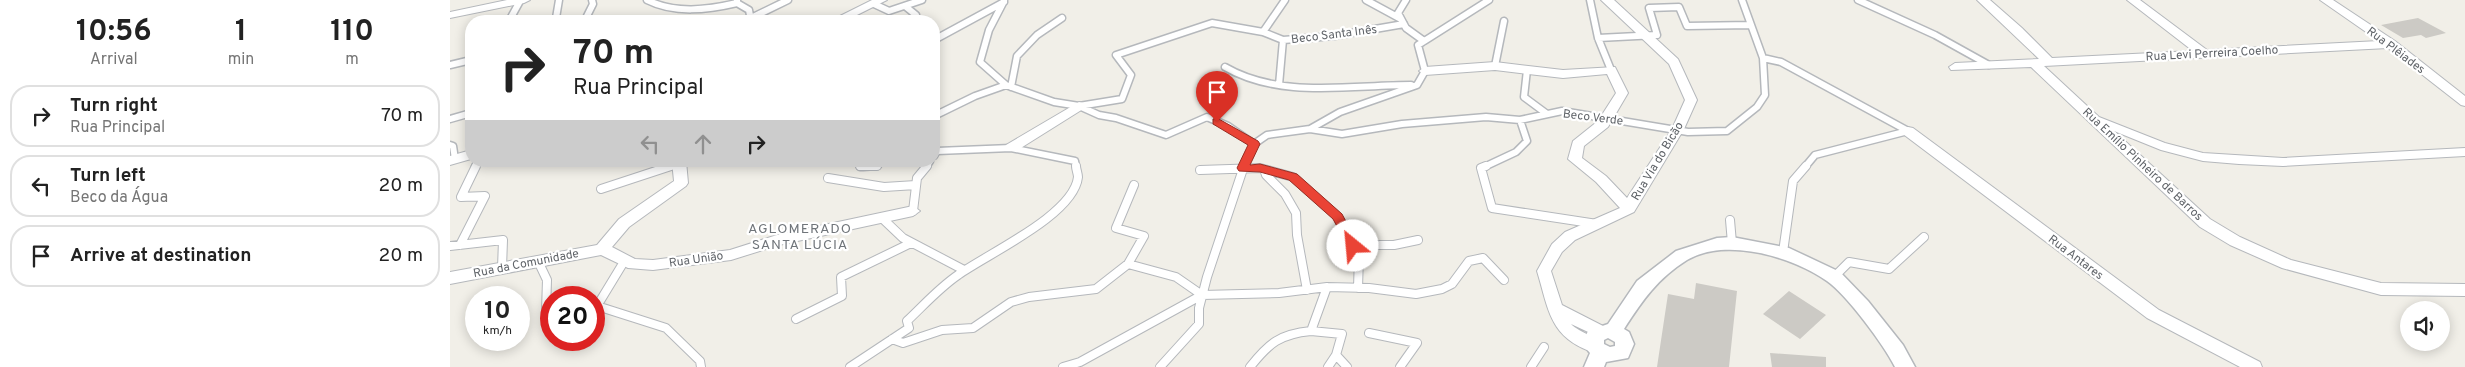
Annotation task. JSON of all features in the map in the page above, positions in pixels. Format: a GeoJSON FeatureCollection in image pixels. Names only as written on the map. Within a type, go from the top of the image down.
{"type":"FeatureCollection","features":[{"type":"Feature","properties":{"kind":"street"},"geometry":{"type":"LineString","coordinates":[[450,15],[522,0]]}},
{"type":"Feature","properties":{"kind":"street","name":"Rua Via do Bicão"},"geometry":{"type":"LineString","coordinates":[[1605,348],[1576,339],[1566,332],[1553,308],[1544,271],[1557,248],[1570,236],[1630,209],[1632,201],[1678,130],[1691,100],[1674,62],[1607,0]]}},
{"type":"Feature","properties":{"kind":"street"},"geometry":{"type":"LineString","coordinates":[[1983,0],[2018,30],[2049,62]]}},
{"type":"Feature","properties":{"kind":"street"},"geometry":{"type":"LineString","coordinates":[[2133,0],[2203,53]]}},
{"type":"Feature","properties":{"kind":"street","name":"Rua Plêiades"},"geometry":{"type":"LineString","coordinates":[[2326,0],[2391,44],[2465,102]]}},
{"type":"Feature","properties":{"kind":"street"},"geometry":{"type":"LineString","coordinates":[[849,15],[878,2]]}},
{"type":"Feature","properties":{"kind":"street","name":"Rua Levi Perreira Coelho"},"geometry":{"type":"LineString","coordinates":[[2034,63],[2391,44]]}},
{"type":"Feature","properties":{"kind":"street"},"geometry":{"type":"LineString","coordinates":[[1955,67],[2034,63]]}},
{"type":"Feature","properties":{"kind":"street","name":"Rua Emílio Pinheiro de Barros"},"geometry":{"type":"LineString","coordinates":[[2034,63],[2205,223],[2235,241],[2287,264],[2381,290],[2465,290]]}},
{"type":"Feature","properties":{"kind":"street"},"geometry":{"type":"LineString","coordinates":[[1425,71],[1495,66],[1562,74],[1611,70],[1622,93],[1603,124],[1578,144],[1575,159],[1601,179],[1630,209]]}},
{"type":"Feature","properties":{"kind":"street","name":"Beco Santa Inês"},"geometry":{"type":"LineString","coordinates":[[1011,148],[1079,106]]}},
{"type":"Feature","properties":{"kind":"street"},"geometry":{"type":"LineString","coordinates":[[2093,118],[2161,146],[2203,157],[2284,162],[2465,152]]}},
{"type":"Feature","properties":{"kind":"street","name":"Rua Antares"},"geometry":{"type":"LineString","coordinates":[[1908,131],[2153,314],[2254,367]]}},
{"type":"Feature","properties":{"kind":"street"},"geometry":{"type":"LineString","coordinates":[[452,160],[465,156]]}},
{"type":"Feature","properties":{"kind":"street"},"geometry":{"type":"LineString","coordinates":[[602,249],[624,223],[681,183],[680,167]]}},
{"type":"Feature","properties":{"kind":"street","name":"Rua União"},"geometry":{"type":"LineString","coordinates":[[602,249],[633,264],[653,265],[731,255],[777,240],[914,212]]}},
{"type":"Feature","properties":{"kind":"street"},"geometry":{"type":"LineString","coordinates":[[1605,348],[1643,286],[1682,255],[1717,244],[1732,243],[1783,252],[1834,277],[1862,306],[1896,350],[1905,367]]}},
{"type":"Feature","properties":{"kind":"street","name":"Rua da Comunidade"},"geometry":{"type":"LineString","coordinates":[[450,278],[602,249]]}},
{"type":"Feature","properties":{"kind":"lane"},"geometry":{"type":"LineString","coordinates":[[513,15],[522,0]]}},
{"type":"Feature","properties":{"kind":"lane"},"geometry":{"type":"LineString","coordinates":[[556,15],[559,0]]}},
{"type":"Feature","properties":{"kind":"lane"},"geometry":{"type":"LineString","coordinates":[[587,15],[592,0]]}},
{"type":"Feature","properties":{"kind":"lane"},"geometry":{"type":"LineString","coordinates":[[647,0],[668,7],[707,10],[737,2],[750,10],[750,15]]}},
{"type":"Feature","properties":{"kind":"lane"},"geometry":{"type":"LineString","coordinates":[[760,15],[788,0]]}},
{"type":"Feature","properties":{"kind":"lane"},"geometry":{"type":"LineString","coordinates":[[878,2],[889,11],[922,0]]}},
{"type":"Feature","properties":{"kind":"lane"},"geometry":{"type":"LineString","coordinates":[[1263,32],[1285,0]]}},
{"type":"Feature","properties":{"kind":"lane"},"geometry":{"type":"LineString","coordinates":[[1366,0],[1403,21]]}},
{"type":"Feature","properties":{"kind":"lane"},"geometry":{"type":"LineString","coordinates":[[1160,367],[1199,324],[1199,308],[1202,295],[1242,168],[1254,144],[1267,135],[1310,129],[1340,112],[1417,85],[1425,71],[1421,43],[1406,28],[1398,13],[1406,0]]}},
{"type":"Feature","properties":{"kind":"lane"},"geometry":{"type":"LineString","coordinates":[[1421,43],[1489,0]]}},
{"type":"Feature","properties":{"kind":"lane"},"geometry":{"type":"LineString","coordinates":[[1590,0],[1598,38],[1611,70]]}},
{"type":"Feature","properties":{"kind":"lane","name":"Beco Verde"},"geometry":{"type":"LineString","coordinates":[[1310,129],[1342,134],[1402,124],[1486,117],[1520,120],[1562,111],[1688,132],[1727,131],[1757,107],[1765,95],[1764,58],[1742,0]]}},
{"type":"Feature","properties":{"kind":"lane"},"geometry":{"type":"LineString","coordinates":[[1858,0],[1936,35],[1989,65]]}},
{"type":"Feature","properties":{"kind":"lane"},"geometry":{"type":"LineString","coordinates":[[940,37],[1005,1]]}},
{"type":"Feature","properties":{"kind":"lane"},"geometry":{"type":"LineString","coordinates":[[1005,1],[988,30],[980,62],[1008,86],[1054,102],[1079,106],[1099,115],[1166,136],[1207,117],[1228,126],[1254,144]]}},
{"type":"Feature","properties":{"kind":"lane"},"geometry":{"type":"LineString","coordinates":[[905,6],[916,15]]}},
{"type":"Feature","properties":{"kind":"lane"},"geometry":{"type":"LineString","coordinates":[[1598,38],[1657,35],[1649,8],[1678,7],[1687,26],[1752,26]]}},
{"type":"Feature","properties":{"kind":"lane"},"geometry":{"type":"LineString","coordinates":[[1008,86],[1017,56],[1037,35],[1062,18]]}},
{"type":"Feature","properties":{"kind":"lane","name":"Beco Santa Inês"},"geometry":{"type":"LineString","coordinates":[[1079,106],[1122,99],[1131,75],[1116,55],[1212,23],[1263,32],[1283,40],[1334,36],[1403,21]]}},
{"type":"Feature","properties":{"kind":"lane"},"geometry":{"type":"LineString","coordinates":[[1495,66],[1504,21]]}},
{"type":"Feature","properties":{"kind":"lane"},"geometry":{"type":"LineString","coordinates":[[1280,85],[1283,40]]}},
{"type":"Feature","properties":{"kind":"lane"},"geometry":{"type":"LineString","coordinates":[[1764,58],[1781,62],[1908,131]]}},
{"type":"Feature","properties":{"kind":"lane"},"geometry":{"type":"LineString","coordinates":[[450,65],[465,61]]}},
{"type":"Feature","properties":{"kind":"lane"},"geometry":{"type":"LineString","coordinates":[[1225,67],[1236,76],[1262,84],[1345,88],[1417,85]]}},
{"type":"Feature","properties":{"kind":"lane"},"geometry":{"type":"LineString","coordinates":[[1527,70],[1524,97],[1547,114]]}},
{"type":"Feature","properties":{"kind":"lane"},"geometry":{"type":"LineString","coordinates":[[940,113],[975,96],[1008,86]]}},
{"type":"Feature","properties":{"kind":"lane"},"geometry":{"type":"LineString","coordinates":[[450,119],[465,115]]}},
{"type":"Feature","properties":{"kind":"lane"},"geometry":{"type":"LineString","coordinates":[[1520,120],[1527,141],[1516,152],[1481,168],[1492,208],[1597,224]]}},
{"type":"Feature","properties":{"kind":"lane"},"geometry":{"type":"LineString","coordinates":[[1783,252],[1793,181],[1815,155],[1908,131]]}},
{"type":"Feature","properties":{"kind":"lane"},"geometry":{"type":"LineString","coordinates":[[450,145],[453,146],[452,160]]}},
{"type":"Feature","properties":{"kind":"lane"},"geometry":{"type":"LineString","coordinates":[[850,367],[909,328],[907,321],[964,270],[1009,245],[1050,216],[1076,182],[1079,167],[1076,161],[1011,148],[940,152]]}},
{"type":"Feature","properties":{"kind":"lane"},"geometry":{"type":"LineString","coordinates":[[460,245],[485,196],[461,197],[475,167]]}},
{"type":"Feature","properties":{"kind":"lane"},"geometry":{"type":"LineString","coordinates":[[601,189],[665,167]]}},
{"type":"Feature","properties":{"kind":"lane"},"geometry":{"type":"LineString","coordinates":[[914,212],[917,178],[925,167]]}},
{"type":"Feature","properties":{"kind":"lane"},"geometry":{"type":"LineString","coordinates":[[1264,169],[1266,175],[1285,194],[1296,213],[1306,290]]}},
{"type":"Feature","properties":{"kind":"lane"},"geometry":{"type":"LineString","coordinates":[[1200,170],[1264,169],[1293,177],[1338,217],[1358,256],[1358,288]]}},
{"type":"Feature","properties":{"kind":"lane"},"geometry":{"type":"LineString","coordinates":[[828,178],[884,187],[916,186]]}},
{"type":"Feature","properties":{"kind":"lane"},"geometry":{"type":"LineString","coordinates":[[892,339],[903,343],[942,330],[973,328],[1012,302],[1029,297],[1096,289],[1128,264],[1144,236],[1116,228],[1134,185]]}},
{"type":"Feature","properties":{"kind":"lane"},"geometry":{"type":"LineString","coordinates":[[883,218],[911,243],[964,270]]}},
{"type":"Feature","properties":{"kind":"lane"},"geometry":{"type":"LineString","coordinates":[[1730,220],[1732,243]]}},
{"type":"Feature","properties":{"kind":"lane"},"geometry":{"type":"LineString","coordinates":[[1834,277],[1849,262],[1889,269],[1924,237]]}},
{"type":"Feature","properties":{"kind":"lane"},"geometry":{"type":"LineString","coordinates":[[450,246],[503,240],[502,268]]}},
{"type":"Feature","properties":{"kind":"lane"},"geometry":{"type":"LineString","coordinates":[[1353,246],[1394,245],[1418,240]]}},
{"type":"Feature","properties":{"kind":"lane"},"geometry":{"type":"LineString","coordinates":[[796,319],[842,296],[841,277],[911,243]]}},
{"type":"Feature","properties":{"kind":"lane"},"geometry":{"type":"LineString","coordinates":[[1063,367],[1080,362],[1202,295],[1279,293],[1328,287],[1416,294],[1442,289],[1452,284],[1469,261],[1483,258],[1504,280]]}},
{"type":"Feature","properties":{"kind":"lane"},"geometry":{"type":"LineString","coordinates":[[625,260],[597,306],[666,328],[700,361],[701,367]]}},
{"type":"Feature","properties":{"kind":"lane"},"geometry":{"type":"LineString","coordinates":[[538,261],[547,280],[547,286]]}},
{"type":"Feature","properties":{"kind":"lane"},"geometry":{"type":"LineString","coordinates":[[1128,264],[1176,276],[1202,295]]}},
{"type":"Feature","properties":{"kind":"lane"},"geometry":{"type":"LineString","coordinates":[[1311,331],[1328,287]]}},
{"type":"Feature","properties":{"kind":"lane"},"geometry":{"type":"LineString","coordinates":[[1250,367],[1268,344],[1290,332],[1311,331],[1342,334],[1336,355],[1328,367]]}},
{"type":"Feature","properties":{"kind":"lane"},"geometry":{"type":"LineString","coordinates":[[1369,333],[1417,343],[1400,367]]}},
{"type":"Feature","properties":{"kind":"lane"},"geometry":{"type":"LineString","coordinates":[[1531,367],[1544,347]]}},
{"type":"Feature","properties":{"kind":"lane"},"geometry":{"type":"LineString","coordinates":[[1336,355],[1347,367]]}},
{"type":"Feature","properties":{"kind":"building"},"geometry":{"type":"Polygon","coordinates":[[[2418,18],[2446,33],[2426,38],[2421,35],[2403,38],[2381,25],[2418,18]]]}},
{"type":"Feature","properties":{"kind":"building"},"geometry":{"type":"Polygon","coordinates":[[[1696,283],[1737,291],[1729,367],[1657,367],[1668,294],[1694,299],[1696,283]]]}},
{"type":"Feature","properties":{"kind":"building"},"geometry":{"type":"Polygon","coordinates":[[[1789,291],[1826,315],[1800,339],[1763,314],[1789,291]]]}},
{"type":"Feature","properties":{"kind":"building"},"geometry":{"type":"Polygon","coordinates":[[[1770,353],[1826,357],[1826,367],[1772,367],[1770,353]]]}},
{"type":"Feature","properties":{"kind":"district","name":"AGLOMERADO SANTA LÚCIA"},"geometry":{"type":"Point","coordinates":[800,236]}},
{"type":"Feature","properties":{"kind":"route"},"geometry":{"type":"LineString","coordinates":[[1217,122],[1228,126],[1254,144],[1242,168],[1260,168],[1293,177],[1338,217],[1353,246]]}}]}
